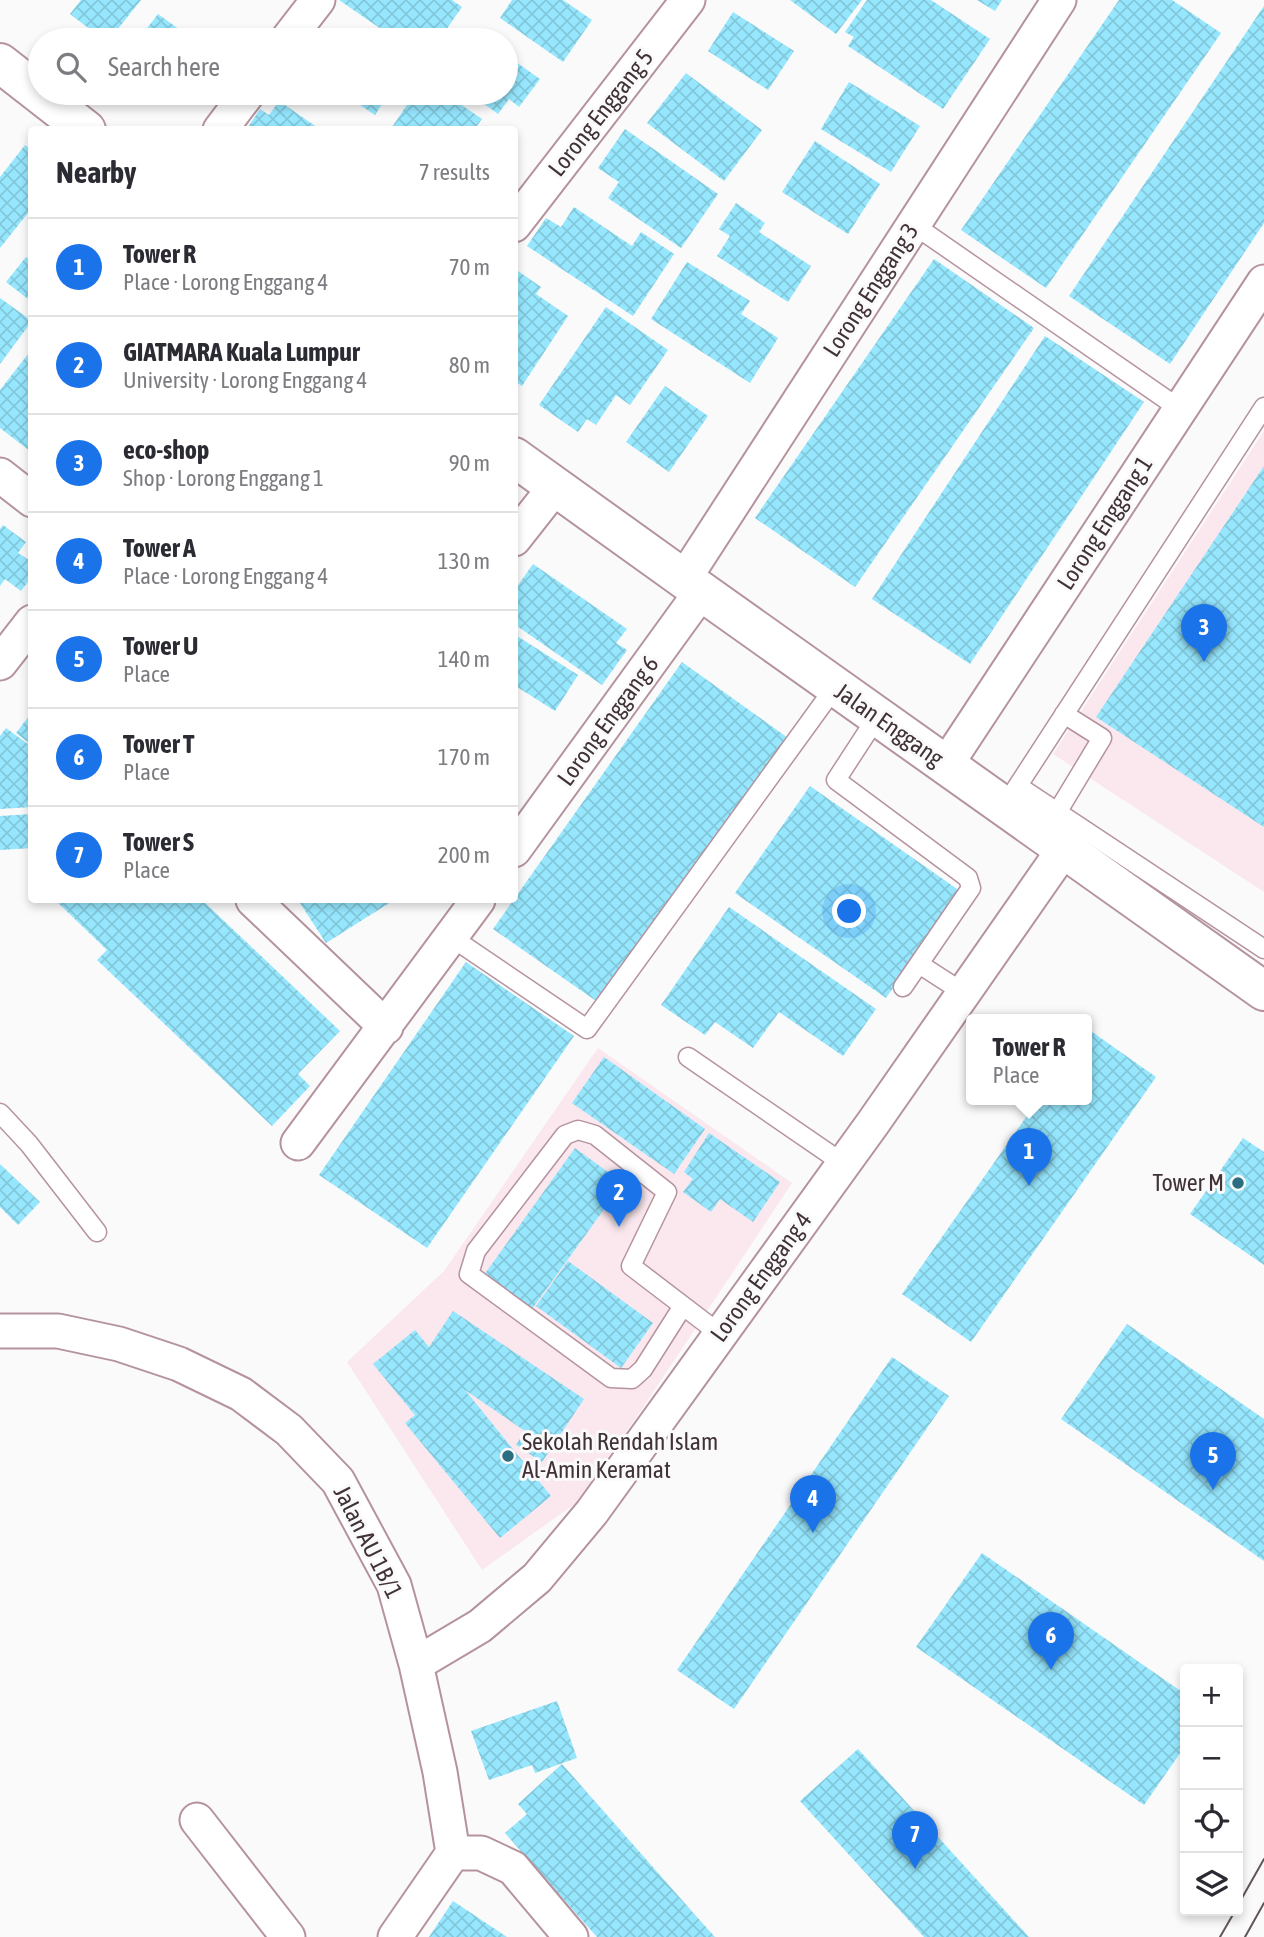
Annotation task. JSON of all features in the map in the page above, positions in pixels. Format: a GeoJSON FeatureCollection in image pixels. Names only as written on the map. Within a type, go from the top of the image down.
{"type":"FeatureCollection","features":[{"type":"Feature","properties":{"kind":"main road"},"geometry":{"type":"LineString","coordinates":[[0,63],[28,85]]}},
{"type":"Feature","properties":{"kind":"main road"},"geometry":{"type":"LineString","coordinates":[[54,105],[81,126]]}},
{"type":"Feature","properties":{"kind":"main road","name":"Jalan Enggang"},"geometry":{"type":"LineString","coordinates":[[518,460],[946,765],[1011,796],[1064,849],[1264,991]]}},
{"type":"Feature","properties":{"kind":"street"},"geometry":{"type":"LineString","coordinates":[[296,28],[318,0]]}},
{"type":"Feature","properties":{"kind":"street","name":"Lorong Enggang 5"},"geometry":{"type":"LineString","coordinates":[[518,220],[688,0]]}},
{"type":"Feature","properties":{"kind":"street","name":"Lorong Enggang 3"},"geometry":{"type":"LineString","coordinates":[[693,586],[914,225],[1059,0]]}},
{"type":"Feature","properties":{"kind":"street"},"geometry":{"type":"LineString","coordinates":[[223,126],[239,105]]}},
{"type":"Feature","properties":{"kind":"street","name":"Lorong Enggang 1"},"geometry":{"type":"LineString","coordinates":[[946,765],[1264,282]]}},
{"type":"Feature","properties":{"kind":"street"},"geometry":{"type":"LineString","coordinates":[[0,475],[28,497]]}},
{"type":"Feature","properties":{"kind":"street"},"geometry":{"type":"LineString","coordinates":[[518,534],[555,487]]}},
{"type":"Feature","properties":{"kind":"street","name":"Lorong Enggang 6"},"geometry":{"type":"LineString","coordinates":[[518,844],[693,586]]}},
{"type":"Feature","properties":{"kind":"street"},"geometry":{"type":"LineString","coordinates":[[0,663],[28,627]]}},
{"type":"Feature","properties":{"kind":"street","name":"Lorong Enggang 4"},"geometry":{"type":"LineString","coordinates":[[416,1664],[480,1626],[537,1578],[592,1512],[844,1164],[1064,849]]}},
{"type":"Feature","properties":{"kind":"street"},"geometry":{"type":"LineString","coordinates":[[256,903],[386,1027]]}},
{"type":"Feature","properties":{"kind":"street"},"geometry":{"type":"LineString","coordinates":[[298,1143],[476,903]]}},
{"type":"Feature","properties":{"kind":"street","name":"Jalan AU 1B/1"},"geometry":{"type":"LineString","coordinates":[[0,1331],[58,1331],[120,1344],[178,1364],[241,1394],[289,1430],[338,1481],[394,1585],[416,1664],[440,1772],[453,1853]]}},
{"type":"Feature","properties":{"kind":"street"},"geometry":{"type":"LineString","coordinates":[[197,1820],[288,1937]]}},
{"type":"Feature","properties":{"kind":"street"},"geometry":{"type":"LineString","coordinates":[[395,1937],[453,1853],[481,1853],[513,1868],[571,1937]]}},
{"type":"Feature","properties":{"kind":"lane"},"geometry":{"type":"LineString","coordinates":[[914,225],[1180,409]]}},
{"type":"Feature","properties":{"kind":"lane"},"geometry":{"type":"LineString","coordinates":[[1264,407],[1011,796],[1058,811],[1264,949]]}},
{"type":"Feature","properties":{"kind":"lane"},"geometry":{"type":"LineString","coordinates":[[451,937],[587,1029],[835,687]]}},
{"type":"Feature","properties":{"kind":"lane"},"geometry":{"type":"LineString","coordinates":[[1058,811],[1102,738],[1064,714]]}},
{"type":"Feature","properties":{"kind":"lane"},"geometry":{"type":"LineString","coordinates":[[877,717],[836,780],[968,877],[971,888],[903,988]]}},
{"type":"Feature","properties":{"kind":"lane"},"geometry":{"type":"LineString","coordinates":[[919,964],[964,993]]}},
{"type":"Feature","properties":{"kind":"lane"},"geometry":{"type":"LineString","coordinates":[[688,1057],[844,1164]]}},
{"type":"Feature","properties":{"kind":"lane"},"geometry":{"type":"LineString","coordinates":[[0,1113],[29,1144],[97,1232]]}},
{"type":"Feature","properties":{"kind":"lane"},"geometry":{"type":"LineString","coordinates":[[683,1306],[643,1370],[632,1379],[611,1378],[469,1274],[476,1251],[565,1135],[578,1130],[595,1135],[667,1192],[631,1266],[720,1334]]}},
{"type":"Feature","properties":{"kind":"shaded area"},"geometry":{"type":"Polygon","coordinates":[[[1264,431],[1264,892],[1053,754],[1264,431]]]}},
{"type":"Feature","properties":{"kind":"shaded area"},"geometry":{"type":"Polygon","coordinates":[[[598,1048],[792,1183],[642,1409],[576,1503],[482,1570],[347,1362],[444,1271],[598,1048]]]}},
{"type":"Feature","properties":{"kind":"building"},"geometry":{"type":"Polygon","coordinates":[[[81,0],[141,0],[119,28],[88,28],[70,14],[81,0]]]}},
{"type":"Feature","properties":{"kind":"building"},"geometry":{"type":"Polygon","coordinates":[[[339,0],[452,0],[462,7],[447,28],[380,28],[339,0]]]}},
{"type":"Feature","properties":{"kind":"building"},"geometry":{"type":"Polygon","coordinates":[[[512,0],[563,0],[592,20],[563,62],[518,28],[500,18],[512,0]]]}},
{"type":"Feature","properties":{"kind":"building"},"geometry":{"type":"Polygon","coordinates":[[[790,0],[862,0],[836,34],[790,0]]]}},
{"type":"Feature","properties":{"kind":"building"},"geometry":{"type":"Polygon","coordinates":[[[867,0],[931,0],[990,39],[943,109],[848,46],[854,37],[845,32],[867,0]]]}},
{"type":"Feature","properties":{"kind":"building"},"geometry":{"type":"Polygon","coordinates":[[[977,0],[1002,0],[995,11],[977,0]]]}},
{"type":"Feature","properties":{"kind":"building"},"geometry":{"type":"Polygon","coordinates":[[[1119,0],[1172,0],[1221,33],[1046,288],[961,230],[1119,0]]]}},
{"type":"Feature","properties":{"kind":"building"},"geometry":{"type":"Polygon","coordinates":[[[1264,6],[1264,223],[1170,364],[1069,296],[1264,6]]]}},
{"type":"Feature","properties":{"kind":"building"},"geometry":{"type":"Polygon","coordinates":[[[733,12],[794,51],[768,90],[708,51],[733,12]]]}},
{"type":"Feature","properties":{"kind":"building"},"geometry":{"type":"Polygon","coordinates":[[[158,14],[177,28],[147,28],[158,14]]]}},
{"type":"Feature","properties":{"kind":"building"},"geometry":{"type":"Polygon","coordinates":[[[518,63],[540,79],[519,107],[516,105],[518,63]]]}},
{"type":"Feature","properties":{"kind":"building"},"geometry":{"type":"Polygon","coordinates":[[[686,73],[762,130],[724,181],[647,123],[686,73]]]}},
{"type":"Feature","properties":{"kind":"building"},"geometry":{"type":"Polygon","coordinates":[[[849,82],[920,126],[891,172],[821,129],[849,82]]]}},
{"type":"Feature","properties":{"kind":"building"},"geometry":{"type":"Polygon","coordinates":[[[276,105],[285,105],[315,126],[249,126],[260,109],[269,115],[276,105]]]}},
{"type":"Feature","properties":{"kind":"building"},"geometry":{"type":"Polygon","coordinates":[[[360,105],[381,105],[375,115],[360,105]]]}},
{"type":"Feature","properties":{"kind":"building"},"geometry":{"type":"Polygon","coordinates":[[[407,105],[462,105],[482,119],[477,126],[393,126],[407,105]]]}},
{"type":"Feature","properties":{"kind":"building"},"geometry":{"type":"Polygon","coordinates":[[[486,105],[505,105],[498,114],[486,105]]]}},
{"type":"Feature","properties":{"kind":"building"},"geometry":{"type":"Polygon","coordinates":[[[625,129],[718,194],[681,248],[608,198],[619,182],[598,168],[625,129]]]}},
{"type":"Feature","properties":{"kind":"building"},"geometry":{"type":"Polygon","coordinates":[[[815,141],[880,184],[848,234],[782,192],[815,141]]]}},
{"type":"Feature","properties":{"kind":"building"},"geometry":{"type":"Polygon","coordinates":[[[25,145],[28,147],[28,213],[0,248],[0,177],[25,145]]]}},
{"type":"Feature","properties":{"kind":"building"},"geometry":{"type":"Polygon","coordinates":[[[736,203],[765,223],[759,232],[811,266],[788,302],[717,256],[730,236],[719,229],[736,203]]]}},
{"type":"Feature","properties":{"kind":"building"},"geometry":{"type":"Polygon","coordinates":[[[574,207],[632,246],[641,232],[674,254],[633,316],[527,246],[546,218],[561,227],[574,207]]]}},
{"type":"Feature","properties":{"kind":"building"},"geometry":{"type":"Polygon","coordinates":[[[26,257],[28,258],[28,299],[6,282],[26,257]]]}},
{"type":"Feature","properties":{"kind":"building"},"geometry":{"type":"Polygon","coordinates":[[[934,259],[1034,328],[855,587],[755,518],[934,259]]]}},
{"type":"Feature","properties":{"kind":"building"},"geometry":{"type":"Polygon","coordinates":[[[687,262],[750,301],[741,314],[778,338],[750,383],[651,319],[687,262]]]}},
{"type":"Feature","properties":{"kind":"building"},"geometry":{"type":"Polygon","coordinates":[[[518,271],[541,287],[536,294],[568,316],[522,386],[518,384],[518,271]]]}},
{"type":"Feature","properties":{"kind":"building"},"geometry":{"type":"Polygon","coordinates":[[[0,298],[28,318],[28,326],[0,364],[0,298]]]}},
{"type":"Feature","properties":{"kind":"building"},"geometry":{"type":"Polygon","coordinates":[[[606,307],[668,350],[630,405],[616,395],[596,425],[587,419],[578,432],[539,405],[606,307]]]}},
{"type":"Feature","properties":{"kind":"building"},"geometry":{"type":"Polygon","coordinates":[[[1045,336],[1144,402],[970,664],[872,599],[1045,336]]]}},
{"type":"Feature","properties":{"kind":"building"},"geometry":{"type":"Polygon","coordinates":[[[28,354],[28,449],[0,428],[0,390],[28,354]]]}},
{"type":"Feature","properties":{"kind":"building"},"geometry":{"type":"Polygon","coordinates":[[[665,386],[708,416],[669,472],[626,442],[665,386]]]}},
{"type":"Feature","properties":{"kind":"building"},"geometry":{"type":"Polygon","coordinates":[[[1264,466],[1264,827],[1096,717],[1264,466]]]}},
{"type":"Feature","properties":{"kind":"building"},"geometry":{"type":"Polygon","coordinates":[[[3,525],[26,542],[18,553],[28,559],[28,581],[21,591],[5,579],[0,586],[0,529],[3,525]]]}},
{"type":"Feature","properties":{"kind":"building"},"geometry":{"type":"Polygon","coordinates":[[[533,564],[627,629],[616,643],[627,650],[602,685],[518,627],[518,585],[533,564]]]}},
{"type":"Feature","properties":{"kind":"building"},"geometry":{"type":"Polygon","coordinates":[[[518,637],[578,675],[555,711],[518,688],[518,637]]]}},
{"type":"Feature","properties":{"kind":"building"},"geometry":{"type":"Polygon","coordinates":[[[682,662],[788,738],[599,1003],[493,929],[511,903],[518,903],[518,894],[682,662]]]}},
{"type":"Feature","properties":{"kind":"building"},"geometry":{"type":"Polygon","coordinates":[[[28,717],[28,742],[16,733],[28,717]]]}},
{"type":"Feature","properties":{"kind":"building"},"geometry":{"type":"Polygon","coordinates":[[[6,728],[28,744],[28,807],[0,809],[0,736],[6,728]]]}},
{"type":"Feature","properties":{"kind":"building"},"geometry":{"type":"Polygon","coordinates":[[[810,786],[960,891],[886,998],[735,893],[810,786]]]}},
{"type":"Feature","properties":{"kind":"building"},"geometry":{"type":"Polygon","coordinates":[[[28,814],[28,848],[0,850],[0,816],[28,814]]]}},
{"type":"Feature","properties":{"kind":"building"},"geometry":{"type":"Polygon","coordinates":[[[58,903],[205,903],[340,1031],[298,1074],[310,1086],[272,1126],[97,960],[107,950],[58,903]]]}},
{"type":"Feature","properties":{"kind":"building"},"geometry":{"type":"Polygon","coordinates":[[[300,903],[389,903],[326,943],[300,903]]]}},
{"type":"Feature","properties":{"kind":"building"},"geometry":{"type":"Polygon","coordinates":[[[729,907],[876,1009],[843,1056],[779,1012],[753,1048],[715,1022],[705,1035],[661,1005],[729,907]]]}},
{"type":"Feature","properties":{"kind":"building"},"geometry":{"type":"Polygon","coordinates":[[[466,962],[574,1036],[427,1248],[319,1175],[466,962]]]}},
{"type":"Feature","properties":{"kind":"building"},"geometry":{"type":"Polygon","coordinates":[[[1092,1032],[1156,1077],[971,1342],[902,1294],[1034,1105],[1092,1105],[1092,1032]]]}},
{"type":"Feature","properties":{"kind":"building"},"geometry":{"type":"Polygon","coordinates":[[[604,1057],[705,1129],[674,1174],[572,1103],[604,1057]]]}},
{"type":"Feature","properties":{"kind":"building"},"geometry":{"type":"Polygon","coordinates":[[[709,1133],[780,1182],[753,1222],[720,1199],[711,1212],[683,1192],[693,1179],[684,1172],[709,1133]]]}},
{"type":"Feature","properties":{"kind":"building","name":"Tower M"},"geometry":{"type":"Polygon","coordinates":[[[1243,1138],[1264,1152],[1264,1265],[1190,1214],[1243,1138]]]}},
{"type":"Feature","properties":{"kind":"building"},"geometry":{"type":"Polygon","coordinates":[[[575,1148],[623,1183],[532,1309],[484,1275],[575,1148]]]}},
{"type":"Feature","properties":{"kind":"building"},"geometry":{"type":"Polygon","coordinates":[[[0,1164],[40,1202],[18,1225],[0,1207],[0,1164]]]}},
{"type":"Feature","properties":{"kind":"building"},"geometry":{"type":"Polygon","coordinates":[[[568,1261],[653,1323],[621,1368],[536,1306],[568,1261]]]}},
{"type":"Feature","properties":{"kind":"building"},"geometry":{"type":"Polygon","coordinates":[[[453,1311],[584,1399],[542,1462],[516,1445],[525,1431],[465,1390],[551,1496],[500,1538],[405,1423],[415,1415],[373,1364],[415,1330],[429,1347],[453,1311]]]}},
{"type":"Feature","properties":{"kind":"building"},"geometry":{"type":"Polygon","coordinates":[[[1127,1324],[1264,1419],[1264,1561],[1061,1419],[1127,1324]]]}},
{"type":"Feature","properties":{"kind":"building"},"geometry":{"type":"Polygon","coordinates":[[[892,1357],[949,1396],[734,1709],[677,1670],[892,1357]]]}},
{"type":"Feature","properties":{"kind":"building"},"geometry":{"type":"Polygon","coordinates":[[[982,1553],[1180,1691],[1180,1753],[1144,1805],[916,1647],[982,1553]]]}},
{"type":"Feature","properties":{"kind":"building"},"geometry":{"type":"Polygon","coordinates":[[[557,1701],[577,1758],[535,1773],[532,1765],[489,1780],[471,1731],[557,1701]]]}},
{"type":"Feature","properties":{"kind":"building"},"geometry":{"type":"Polygon","coordinates":[[[858,1749],[1029,1937],[924,1937],[800,1801],[858,1749]]]}},
{"type":"Feature","properties":{"kind":"building"},"geometry":{"type":"Polygon","coordinates":[[[562,1764],[715,1937],[597,1937],[535,1867],[505,1833],[527,1814],[518,1804],[562,1764]]]}},
{"type":"Feature","properties":{"kind":"building"},"geometry":{"type":"Polygon","coordinates":[[[453,1901],[507,1937],[429,1937],[453,1901]]]}},
{"type":"Feature","properties":{"kind":"tram line"},"geometry":{"type":"LineString","coordinates":[[1243,1896],[1264,1859]]}},
{"type":"Feature","properties":{"kind":"tram line"},"geometry":{"type":"LineString","coordinates":[[1245,1937],[1264,1903]]}},
{"type":"Feature","properties":{"kind":"tram line"},"geometry":{"type":"LineString","coordinates":[[1220,1937],[1232,1916]]}},
{"type":"Feature","properties":{"kind":"place","name":"eco-shop"},"geometry":{"type":"Point","coordinates":[1204,662]}},
{"type":"Feature","properties":{"kind":"place","name":"Tower M"},"geometry":{"type":"Point","coordinates":[1238,1183]}},
{"type":"Feature","properties":{"kind":"place","name":"Tower R"},"geometry":{"type":"Point","coordinates":[1029,1186]}},
{"type":"Feature","properties":{"kind":"place","name":"GIATMARA Kuala Lumpur"},"geometry":{"type":"Point","coordinates":[619,1227]}},
{"type":"Feature","properties":{"kind":"place","name":"Sekolah Rendah Islam Al-Amin Keramat"},"geometry":{"type":"Point","coordinates":[508,1456]}},
{"type":"Feature","properties":{"kind":"place","name":"Tower U"},"geometry":{"type":"Point","coordinates":[1213,1490]}},
{"type":"Feature","properties":{"kind":"place","name":"Tower A"},"geometry":{"type":"Point","coordinates":[813,1533]}},
{"type":"Feature","properties":{"kind":"place","name":"Tower T"},"geometry":{"type":"Point","coordinates":[1051,1670]}},
{"type":"Feature","properties":{"kind":"place","name":"Tower S"},"geometry":{"type":"Point","coordinates":[915,1869]}}]}
